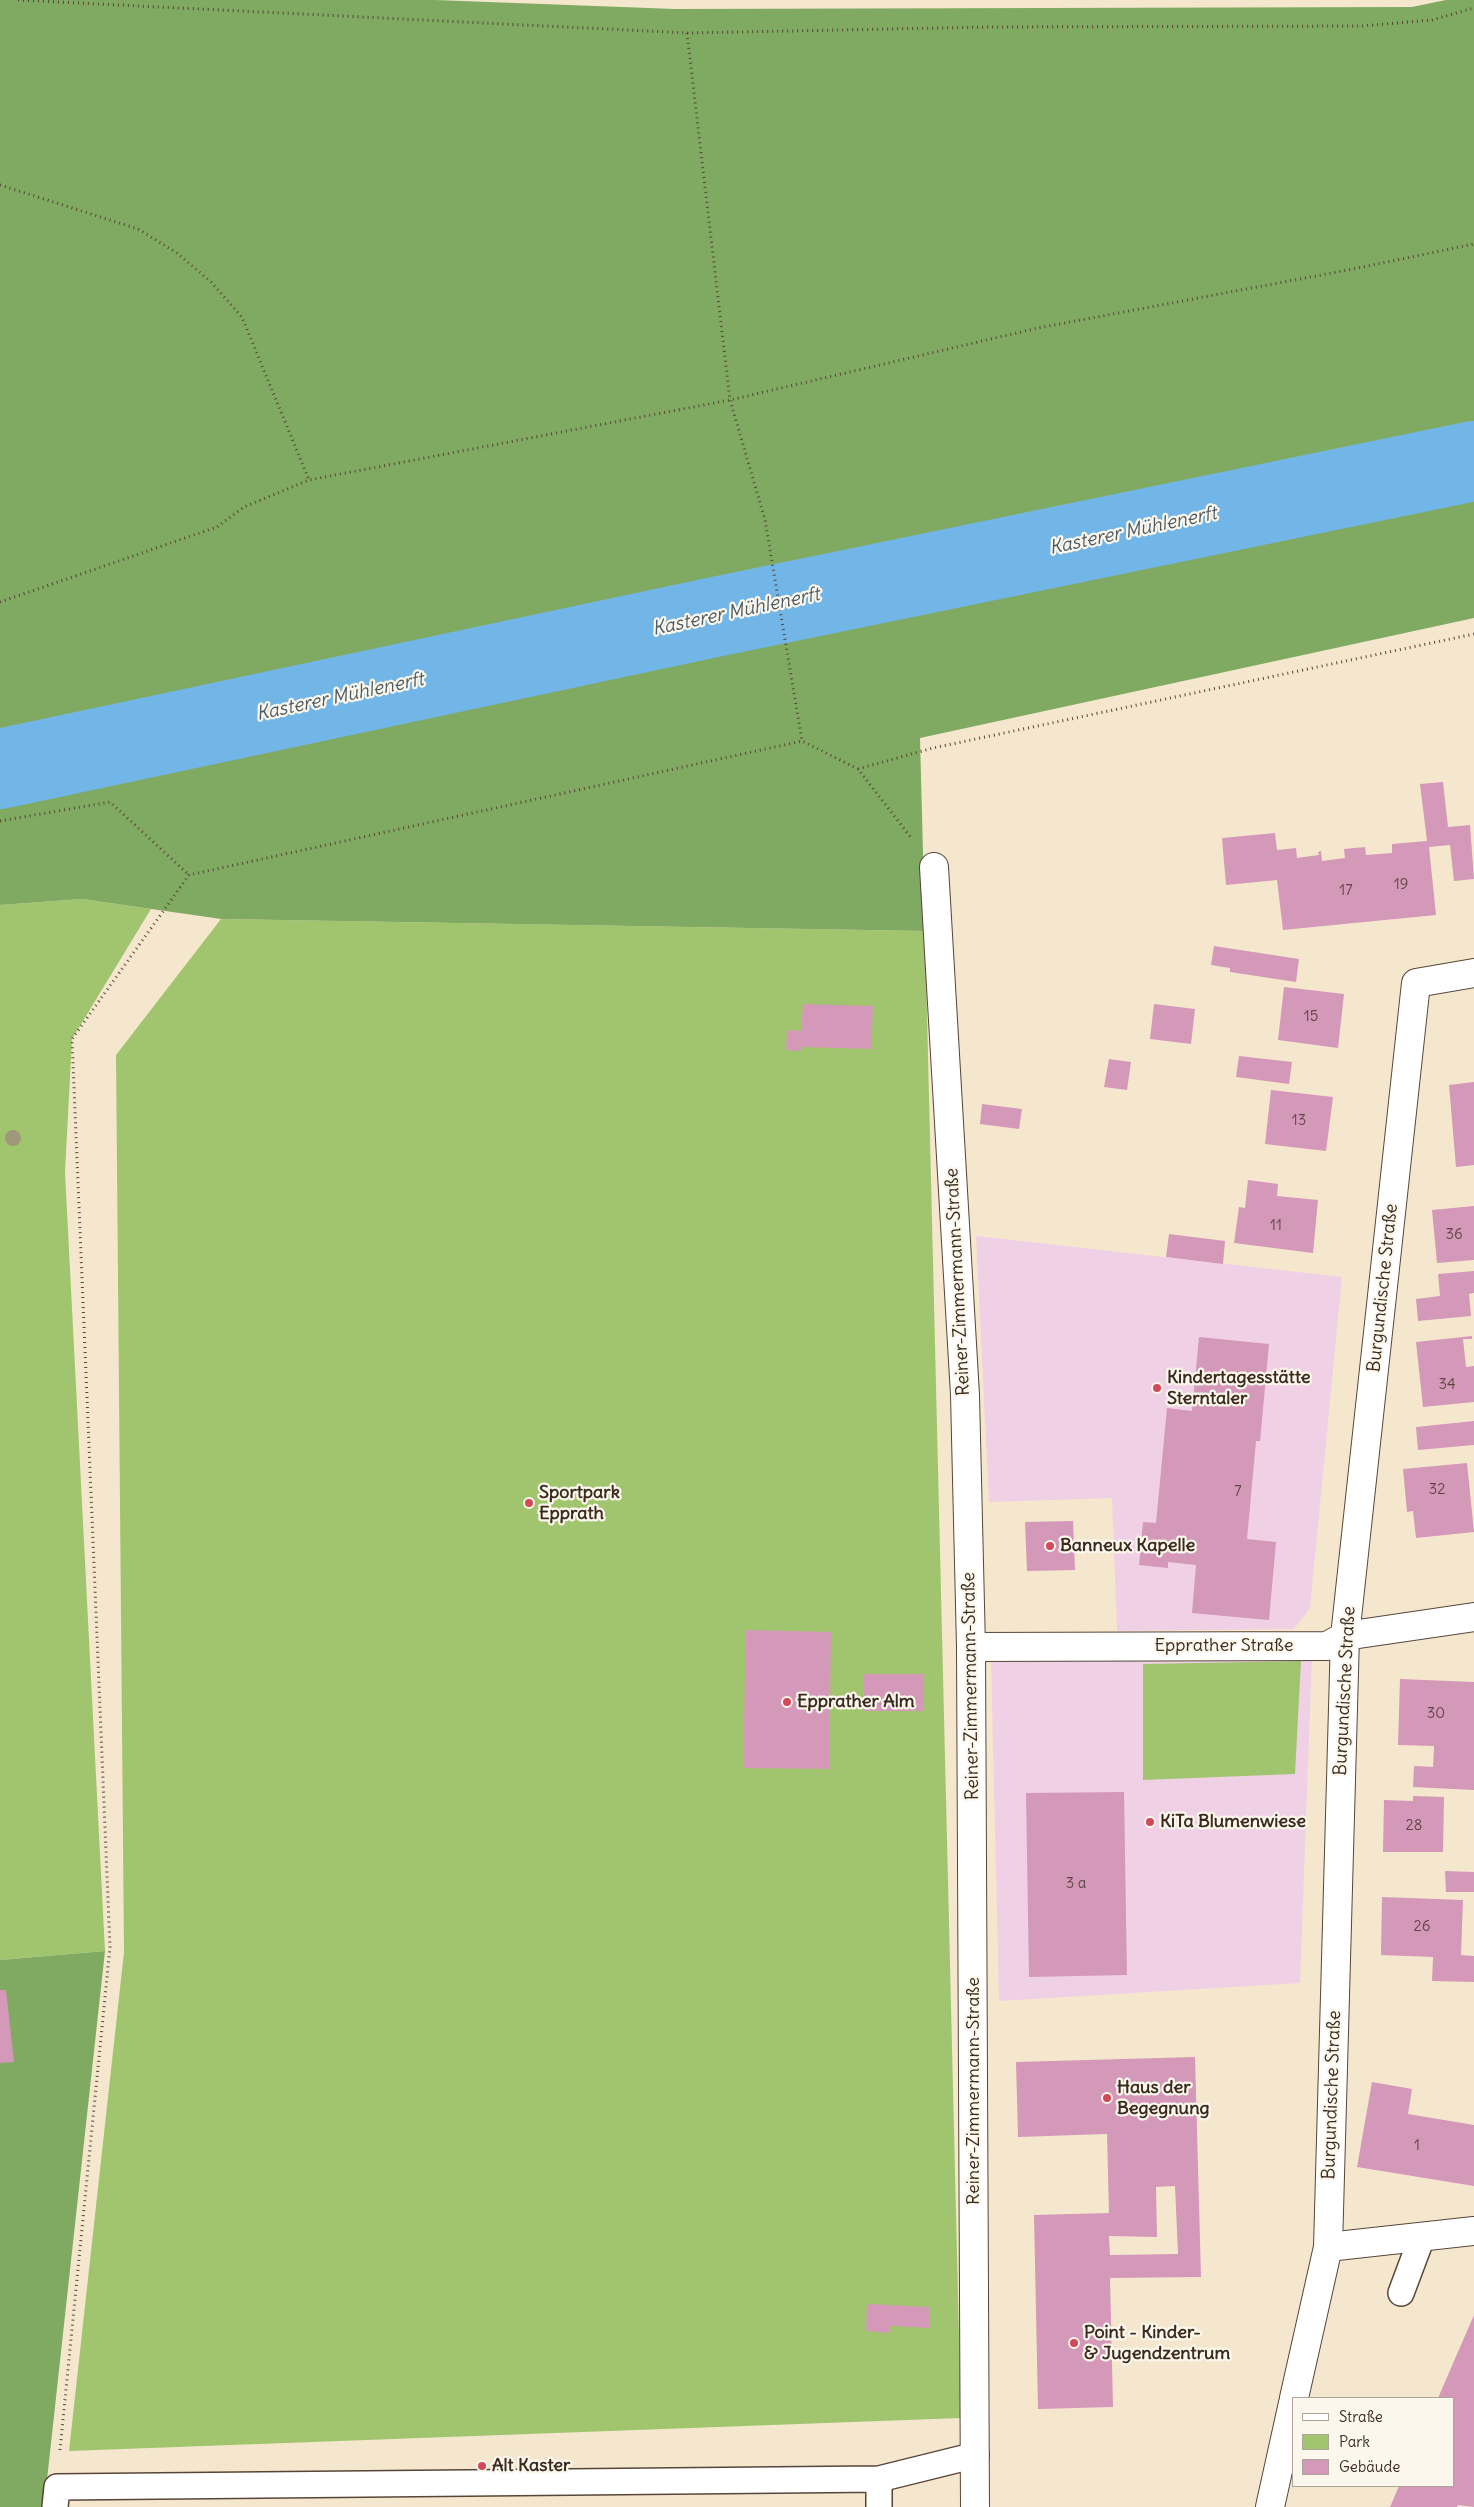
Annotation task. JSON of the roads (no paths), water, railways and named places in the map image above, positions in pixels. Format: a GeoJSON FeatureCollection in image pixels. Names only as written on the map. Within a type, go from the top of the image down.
{"type":"FeatureCollection","features":[{"type":"Feature","properties":{"kind":"street","name":"Reiner-Zimmermann-Straße"},"geometry":{"type":"LineString","coordinates":[[934,867],[965,1395],[971,1648],[975,2507]]}},
{"type":"Feature","properties":{"kind":"street","name":"Burgundische Straße"},"geometry":{"type":"LineString","coordinates":[[1294,2397],[1328,2247],[1346,1636],[1416,983],[1474,974]]}},
{"type":"Feature","properties":{"kind":"street","name":"Epprather Straße"},"geometry":{"type":"LineString","coordinates":[[971,1648],[1327,1646],[1346,1636],[1474,1617]]}},
{"type":"Feature","properties":{"kind":"street"},"geometry":{"type":"LineString","coordinates":[[1328,2247],[1474,2231]]}},
{"type":"Feature","properties":{"kind":"street"},"geometry":{"type":"LineString","coordinates":[[1279,2488],[1292,2409]]}},
{"type":"Feature","properties":{"kind":"lane"},"geometry":{"type":"LineString","coordinates":[[1401,2293],[1422,2237]]}},
{"type":"Feature","properties":{"kind":"lane"},"geometry":{"type":"LineString","coordinates":[[56,2497],[879,2479],[976,2455]]}},
{"type":"Feature","properties":{"kind":"lane"},"geometry":{"type":"LineString","coordinates":[[879,2479],[879,2507]]}},
{"type":"Feature","properties":{"kind":"waterway","name":"Kasterer Mühlenerft"},"geometry":{"type":"LineString","coordinates":[[0,769],[710,618],[1474,461]]}},
{"type":"Feature","properties":{"kind":"place","name":"Kindertagesstätte Sterntaler"},"geometry":{"type":"Point","coordinates":[1157,1388]}},
{"type":"Feature","properties":{"kind":"place","name":"Sportpark Epprath"},"geometry":{"type":"Point","coordinates":[529,1503]}},
{"type":"Feature","properties":{"kind":"place","name":"Banneux Kapelle"},"geometry":{"type":"Point","coordinates":[1050,1546]}},
{"type":"Feature","properties":{"kind":"place","name":"Epprather Alm"},"geometry":{"type":"Point","coordinates":[787,1702]}},
{"type":"Feature","properties":{"kind":"place","name":"KiTa Blumenwiese"},"geometry":{"type":"Point","coordinates":[1150,1822]}},
{"type":"Feature","properties":{"kind":"place","name":"Haus der Begegnung"},"geometry":{"type":"Point","coordinates":[1107,2098]}},
{"type":"Feature","properties":{"kind":"place","name":"Point - Kinder- & Jugendzentrum"},"geometry":{"type":"Point","coordinates":[1074,2343]}},
{"type":"Feature","properties":{"kind":"place","name":"Alt Kaster"},"geometry":{"type":"Point","coordinates":[482,2466]}}]}
